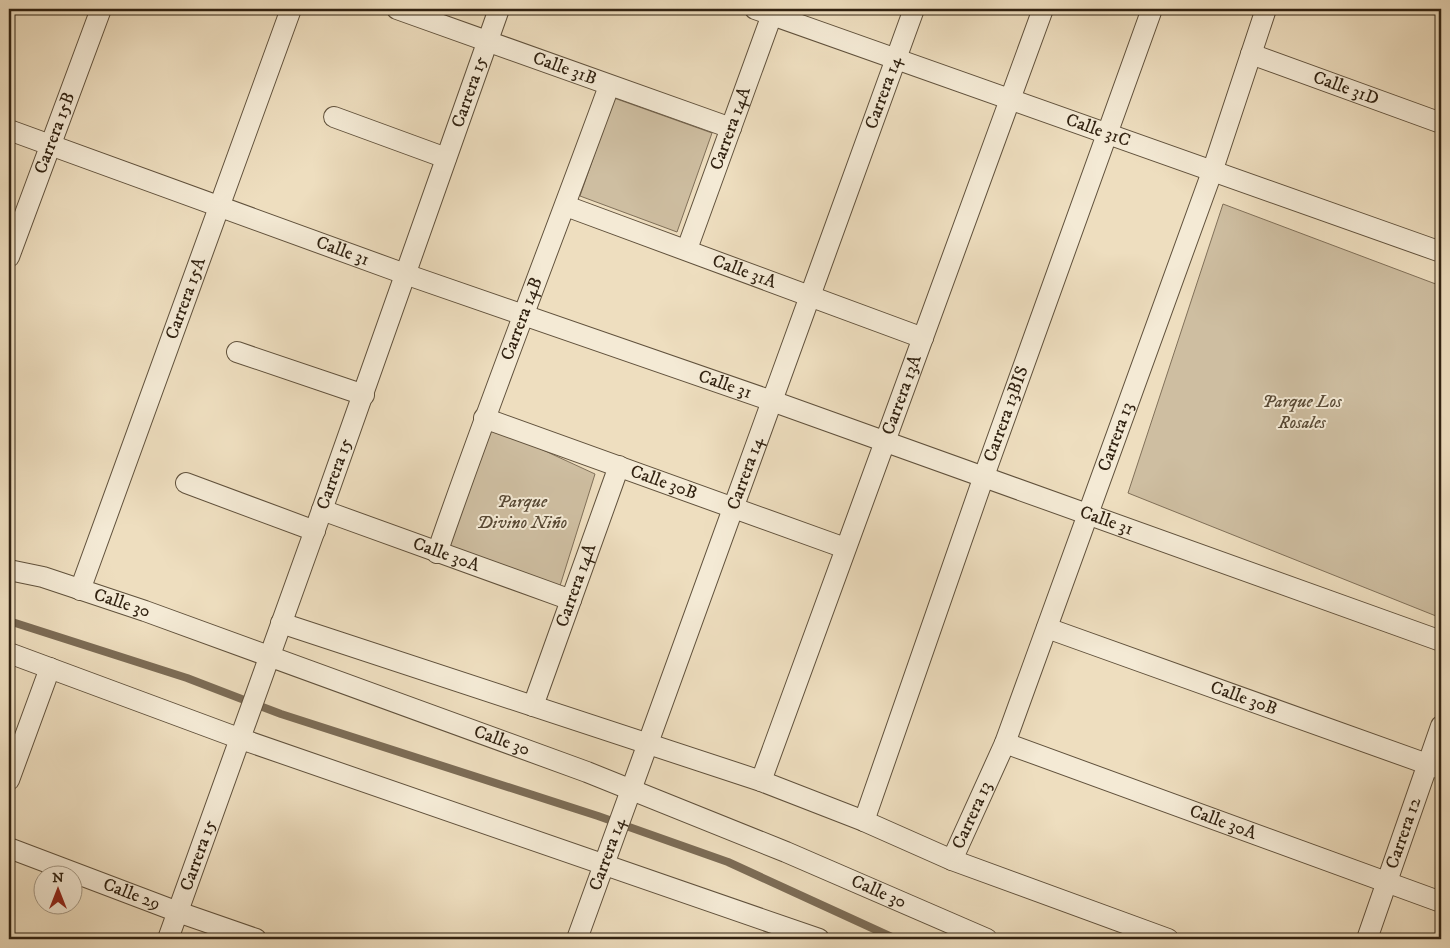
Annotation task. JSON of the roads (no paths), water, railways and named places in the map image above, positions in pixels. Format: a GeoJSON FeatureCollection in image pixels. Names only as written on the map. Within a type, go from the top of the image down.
{"type":"FeatureCollection","features":[{"type":"Feature","properties":{"kind":"street","name":"Carrera 15B"},"geometry":{"type":"LineString","coordinates":[[9,257],[102,9]]}},
{"type":"Feature","properties":{"kind":"street","name":"Carrera 15A"},"geometry":{"type":"LineString","coordinates":[[80,590],[291,9]]}},
{"type":"Feature","properties":{"kind":"street","name":"Calle 31B"},"geometry":{"type":"LineString","coordinates":[[397,9],[731,128]]}},
{"type":"Feature","properties":{"kind":"street","name":"Carrera 15"},"geometry":{"type":"LineString","coordinates":[[168,939],[244,731],[268,657],[364,395],[499,9]]}},
{"type":"Feature","properties":{"kind":"street","name":"Carrera 14"},"geometry":{"type":"LineString","coordinates":[[577,939],[914,9]]}},
{"type":"Feature","properties":{"kind":"street","name":"Carrera 13A"},"geometry":{"type":"LineString","coordinates":[[761,781],[1043,9]]}},
{"type":"Feature","properties":{"kind":"street","name":"Carrera 13BIS"},"geometry":{"type":"LineString","coordinates":[[864,821],[984,476],[1152,9]]}},
{"type":"Feature","properties":{"kind":"street","name":"Carrera 13"},"geometry":{"type":"LineString","coordinates":[[952,860],[1005,743],[1212,172],[1266,9]]}},
{"type":"Feature","properties":{"kind":"street","name":"Calle 31C"},"geometry":{"type":"LineString","coordinates":[[767,11],[896,60],[1441,252]]}},
{"type":"Feature","properties":{"kind":"street","name":"Carrera 14A"},"geometry":{"type":"LineString","coordinates":[[687,249],[731,128],[767,11]]}},
{"type":"Feature","properties":{"kind":"street","name":"Calle 31D"},"geometry":{"type":"LineString","coordinates":[[1251,54],[1441,123]]}},
{"type":"Feature","properties":{"kind":"street","name":"Carrera 14B"},"geometry":{"type":"LineString","coordinates":[[437,553],[484,418],[566,206],[609,86]]}},
{"type":"Feature","properties":{"kind":"street"},"geometry":{"type":"LineString","coordinates":[[334,117],[446,158]]}},
{"type":"Feature","properties":{"kind":"street","name":"Calle 31"},"geometry":{"type":"LineString","coordinates":[[9,130],[405,274],[1088,513],[1441,642]]}},
{"type":"Feature","properties":{"kind":"street","name":"Calle 31A"},"geometry":{"type":"LineString","coordinates":[[566,206],[687,249],[922,338]]}},
{"type":"Feature","properties":{"kind":"street"},"geometry":{"type":"LineString","coordinates":[[237,352],[364,395]]}},
{"type":"Feature","properties":{"kind":"street","name":"Calle 30B"},"geometry":{"type":"LineString","coordinates":[[484,418],[845,548]]}},
{"type":"Feature","properties":{"kind":"street","name":"Carrera 14A"},"geometry":{"type":"LineString","coordinates":[[533,706],[619,466]]}},
{"type":"Feature","properties":{"kind":"street"},"geometry":{"type":"LineString","coordinates":[[186,483],[315,531]]}},
{"type":"Feature","properties":{"kind":"street","name":"Calle 30A"},"geometry":{"type":"LineString","coordinates":[[322,510],[571,600]]}},
{"type":"Feature","properties":{"kind":"street","name":"Calle 30"},"geometry":{"type":"LineString","coordinates":[[9,570],[42,578],[145,611],[628,797],[786,852],[986,939]]}},
{"type":"Feature","properties":{"kind":"street"},"geometry":{"type":"LineString","coordinates":[[281,623],[648,742],[761,781],[864,821],[952,860],[1168,939]]}},
{"type":"Feature","properties":{"kind":"street","name":"Calle 30B"},"geometry":{"type":"LineString","coordinates":[[1047,628],[1435,766]]}},
{"type":"Feature","properties":{"kind":"street"},"geometry":{"type":"LineString","coordinates":[[9,653],[244,731],[603,866],[813,938]]}},
{"type":"Feature","properties":{"kind":"street"},"geometry":{"type":"LineString","coordinates":[[9,780],[50,668]]}},
{"type":"Feature","properties":{"kind":"street","name":"Carrera 12"},"geometry":{"type":"LineString","coordinates":[[1367,939],[1387,883],[1435,766],[1441,726]]}},
{"type":"Feature","properties":{"kind":"street","name":"Calle 30A"},"geometry":{"type":"LineString","coordinates":[[1005,743],[1441,902]]}},
{"type":"Feature","properties":{"kind":"street","name":"Calle 29"},"geometry":{"type":"LineString","coordinates":[[9,848],[178,912],[256,939]]}},
{"type":"Feature","properties":{"kind":"waterway"},"geometry":{"type":"LineString","coordinates":[[9,621],[187,678],[281,714],[598,816],[728,862],[896,939]]}},
{"type":"Feature","properties":{"kind":"park label","name":"Parque Los Rosales"},"geometry":{"type":"Point","coordinates":[1302,412]}},
{"type":"Feature","properties":{"kind":"park label","name":"Parque Divino Niño"},"geometry":{"type":"Point","coordinates":[522,512]}}]}
